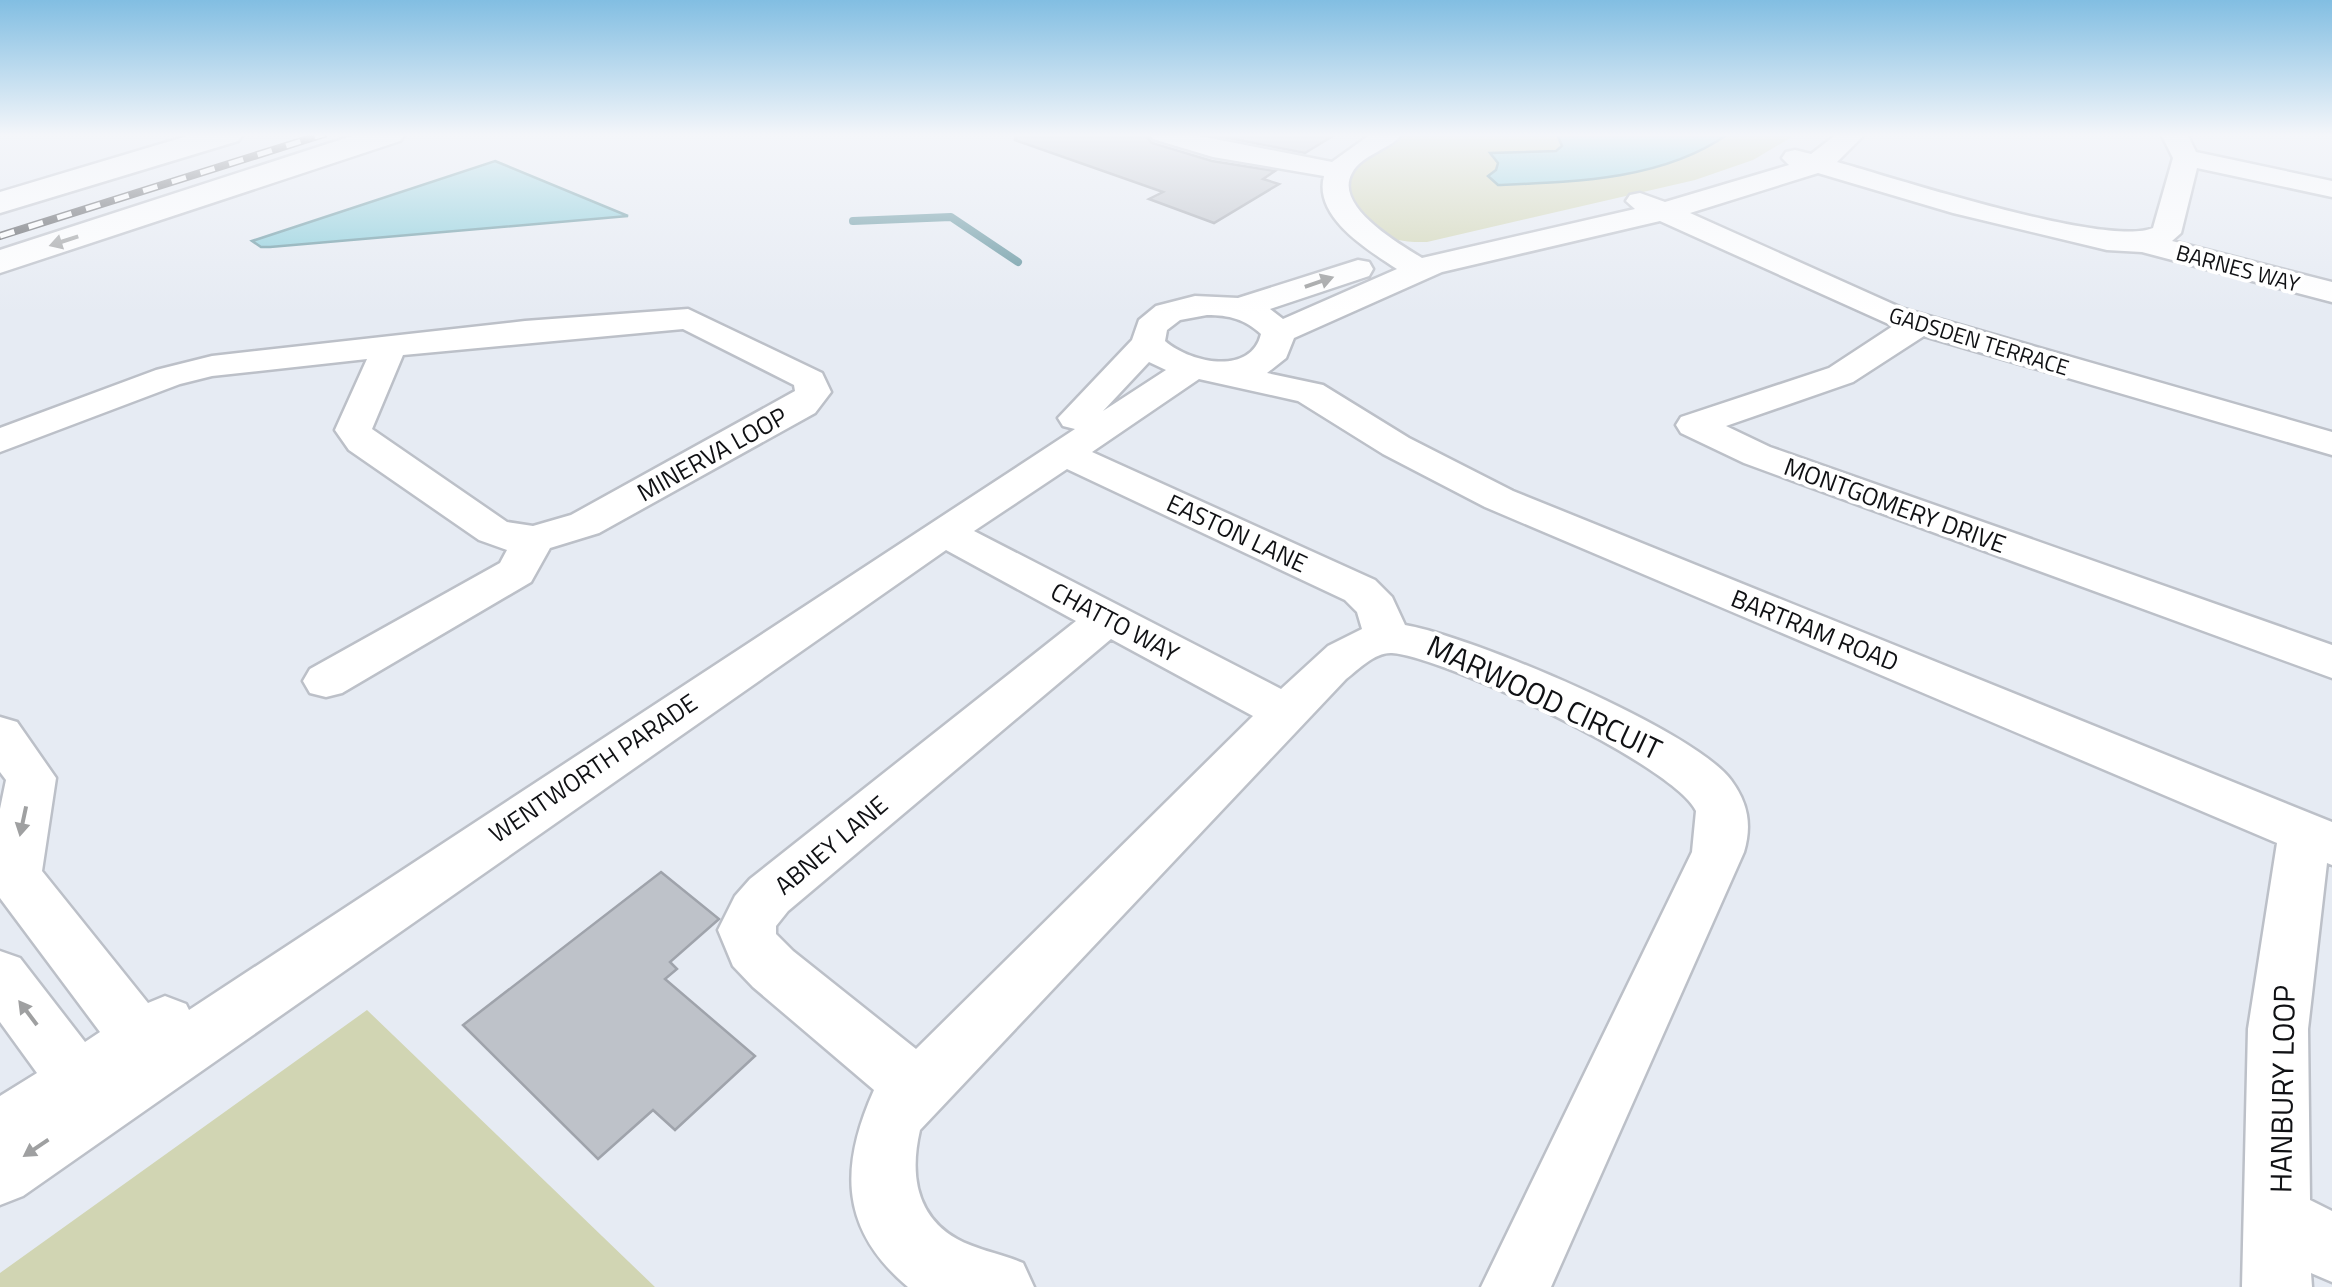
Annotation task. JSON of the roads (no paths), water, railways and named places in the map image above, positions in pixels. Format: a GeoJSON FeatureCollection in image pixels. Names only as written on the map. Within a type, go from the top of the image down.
{"type":"FeatureCollection","features":[{"type":"Feature","properties":{"kind":"highway"},"geometry":{"type":"LineString","coordinates":[[0,202],[27,194]]}},
{"type":"Feature","properties":{"kind":"highway"},"geometry":{"type":"LineString","coordinates":[[0,262],[206,194]]}},
{"type":"Feature","properties":{"kind":"street"},"geometry":{"type":"LineString","coordinates":[[1336,194],[1340,208],[1408,263]]}},
{"type":"Feature","properties":{"kind":"street","name":"WENTWORTH PARADE"},"geometry":{"type":"LineString","coordinates":[[1651,206],[1682,194]]}},
{"type":"Feature","properties":{"kind":"street","name":"WENTWORTH PARADE"},"geometry":{"type":"LineString","coordinates":[[0,1172],[85,1095],[1067,426],[1148,343],[1150,327],[1168,314],[1195,306],[1241,308],[1408,263],[1698,194]]}},
{"type":"Feature","properties":{"kind":"street","name":"BARNES WAY"},"geometry":{"type":"LineString","coordinates":[[1921,194],[2107,242],[2143,243],[2332,292]]}},
{"type":"Feature","properties":{"kind":"street"},"geometry":{"type":"LineString","coordinates":[[2143,243],[2166,233],[2172,194]]}},
{"type":"Feature","properties":{"kind":"street","name":"GADSDEN TERRACE"},"geometry":{"type":"LineString","coordinates":[[1651,206],[1820,286],[1918,324],[2332,444]]}},
{"type":"Feature","properties":{"kind":"street","name":"WENTWORTH PARADE"},"geometry":{"type":"LineString","coordinates":[[152,1050],[1062,452],[1202,371],[1258,364],[1272,354],[1278,338],[1408,263]]}},
{"type":"Feature","properties":{"kind":"street"},"geometry":{"type":"LineString","coordinates":[[1241,308],[1258,314],[1278,338]]}},
{"type":"Feature","properties":{"kind":"street","name":"MINERVA LOOP"},"geometry":{"type":"LineString","coordinates":[[0,442],[168,376],[197,369],[266,357],[525,331],[688,320],[810,380],[813,392],[802,405],[584,524],[534,538],[511,538],[492,531],[362,442],[352,430],[390,346]]}},
{"type":"Feature","properties":{"kind":"street","name":"MONTGOMERY DRIVE"},"geometry":{"type":"LineString","coordinates":[[1918,324],[1841,375],[1694,424],[1757,455],[2332,662]]}},
{"type":"Feature","properties":{"kind":"street","name":"BARTRAM ROAD"},"geometry":{"type":"LineString","coordinates":[[1278,338],[1310,393]]}},
{"type":"Feature","properties":{"kind":"street"},"geometry":{"type":"LineString","coordinates":[[1148,343],[1171,363],[1202,371]]}},
{"type":"Feature","properties":{"kind":"street","name":"BARTRAM ROAD"},"geometry":{"type":"LineString","coordinates":[[1202,371],[1310,393],[1396,446],[1499,499],[2318,838]]}},
{"type":"Feature","properties":{"kind":"street","name":"EASTON LANE"},"geometry":{"type":"LineString","coordinates":[[1062,452],[1360,590],[1377,607],[1387,638]]}},
{"type":"Feature","properties":{"kind":"street","name":"CHATTO WAY"},"geometry":{"type":"LineString","coordinates":[[943,532],[1287,712]]}},
{"type":"Feature","properties":{"kind":"street"},"geometry":{"type":"LineString","coordinates":[[326,680],[516,572],[534,538]]}},
{"type":"Feature","properties":{"kind":"street","name":"ABNEY LANE"},"geometry":{"type":"LineString","coordinates":[[918,1088],[774,969],[754,950],[746,930],[754,912],[769,895],[1108,618]]}},
{"type":"Feature","properties":{"kind":"street"},"geometry":{"type":"LineString","coordinates":[[999,1287],[934,1264],[901,1234],[885,1202],[881,1165],[884,1134],[897,1110],[1330,668],[1355,648],[1387,638]]}},
{"type":"Feature","properties":{"kind":"street","name":"MARWOOD CIRCUIT"},"geometry":{"type":"LineString","coordinates":[[1387,638],[1436,645],[1684,763],[1710,788],[1724,817],[1726,828],[1718,852],[1516,1287]]}},
{"type":"Feature","properties":{"kind":"street"},"geometry":{"type":"LineString","coordinates":[[0,734],[31,778],[14,876],[152,1050]]}},
{"type":"Feature","properties":{"kind":"street","name":"HANBURY LOOP"},"geometry":{"type":"LineString","coordinates":[[2277,1287],[2306,1234],[2278,1030],[2318,838]]}},
{"type":"Feature","properties":{"kind":"street"},"geometry":{"type":"LineString","coordinates":[[0,976],[85,1095]]}},
{"type":"Feature","properties":{"kind":"street","name":"WENTWORTH PARADE"},"geometry":{"type":"LineString","coordinates":[[0,1132],[85,1095]]}},
{"type":"Feature","properties":{"kind":"water"},"geometry":{"type":"Polygon","coordinates":[[[395,194],[575,194],[628,216],[270,247],[252,241],[395,194]]]}},
{"type":"Feature","properties":{"kind":"waterway"},"geometry":{"type":"LineString","coordinates":[[853,221],[951,217],[1018,262]]}},
{"type":"Feature","properties":{"kind":"railway"},"geometry":{"type":"LineString","coordinates":[[0,236],[133,194]]}}]}
